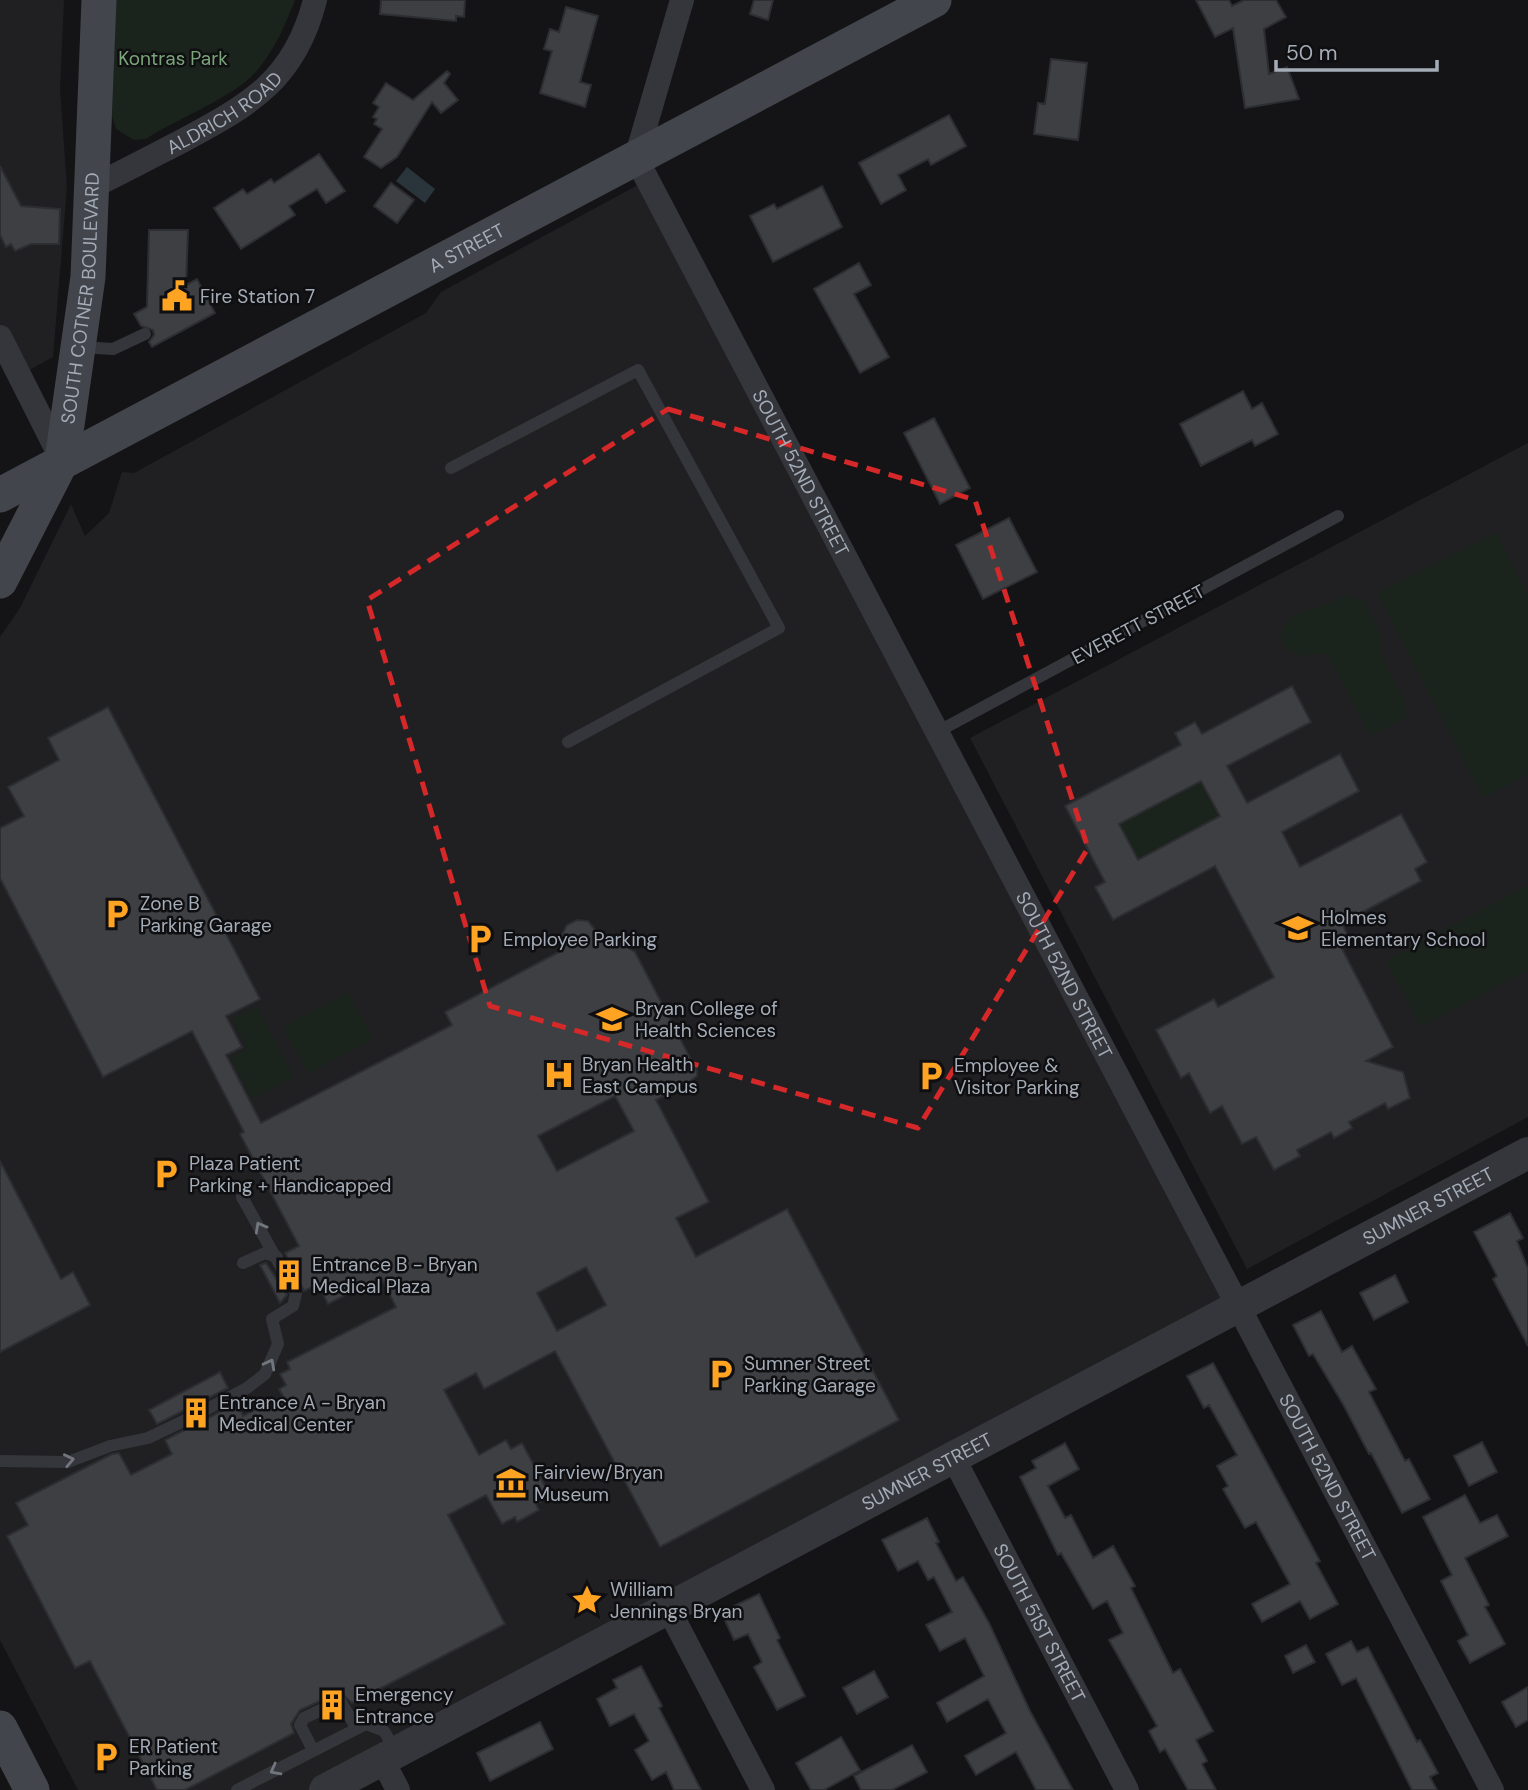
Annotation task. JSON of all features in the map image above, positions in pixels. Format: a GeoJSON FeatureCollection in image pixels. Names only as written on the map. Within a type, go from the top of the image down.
{"type":"FeatureCollection","features":[{"type":"Feature","properties":{"kind":"main road","name":"SOUTH COTNER BOULEVARD"},"geometry":{"type":"LineString","coordinates":[[0,582],[62,460],[88,277],[99,0]]}},
{"type":"Feature","properties":{"kind":"main road","name":"A STREET"},"geometry":{"type":"LineString","coordinates":[[0,495],[933,0]]}},
{"type":"Feature","properties":{"kind":"main road"},"geometry":{"type":"LineString","coordinates":[[0,1728],[32,1790]]}},
{"type":"Feature","properties":{"kind":"street","name":"ALDRICH ROAD"},"geometry":{"type":"LineString","coordinates":[[92,187],[257,98],[292,59],[307,29],[315,0]]}},
{"type":"Feature","properties":{"kind":"street"},"geometry":{"type":"LineString","coordinates":[[636,158],[682,0]]}},
{"type":"Feature","properties":{"kind":"street","name":"SOUTH 52ND STREET"},"geometry":{"type":"LineString","coordinates":[[636,158],[1492,1790]]}},
{"type":"Feature","properties":{"kind":"street"},"geometry":{"type":"LineString","coordinates":[[0,337],[62,460]]}},
{"type":"Feature","properties":{"kind":"street","name":"SUMNER STREET"},"geometry":{"type":"LineString","coordinates":[[325,1790],[1238,1306],[1527,1157]]}},
{"type":"Feature","properties":{"kind":"street","name":"SOUTH 51ST STREET"},"geometry":{"type":"LineString","coordinates":[[953,1457],[1127,1790]]}},
{"type":"Feature","properties":{"kind":"street"},"geometry":{"type":"LineString","coordinates":[[668,1608],[763,1790]]}},
{"type":"Feature","properties":{"kind":"street"},"geometry":{"type":"LineString","coordinates":[[390,1756],[398,1790]]}},
{"type":"Feature","properties":{"kind":"lane"},"geometry":{"type":"LineString","coordinates":[[79,347],[113,349],[145,334]]}},
{"type":"Feature","properties":{"kind":"lane"},"geometry":{"type":"LineString","coordinates":[[451,468],[638,370],[779,628],[568,742]]}},
{"type":"Feature","properties":{"kind":"lane","name":"EVERETT STREET"},"geometry":{"type":"LineString","coordinates":[[937,732],[1338,516]]}},
{"type":"Feature","properties":{"kind":"lane"},"geometry":{"type":"LineString","coordinates":[[0,1461],[68,1462],[110,1446],[148,1438],[256,1382],[271,1365],[278,1344],[272,1319],[293,1306],[296,1298],[295,1288],[242,1197]]}},
{"type":"Feature","properties":{"kind":"lane"},"geometry":{"type":"LineString","coordinates":[[243,1263],[265,1253],[277,1257]]}},
{"type":"Feature","properties":{"kind":"lane"},"geometry":{"type":"LineString","coordinates":[[313,1750],[300,1725],[304,1718],[340,1701],[356,1727]]}},
{"type":"Feature","properties":{"kind":"lane"},"geometry":{"type":"LineString","coordinates":[[237,1790],[356,1727],[371,1724],[381,1728],[390,1756]]}},
{"type":"Feature","properties":{"kind":"highlighted area"},"geometry":{"type":"Polygon","coordinates":[[[668,409],[975,500],[1088,848],[918,1128],[490,1006],[367,600],[668,409]]]}},
{"type":"Feature","properties":{"kind":"shaded area"},"geometry":{"type":"Polygon","coordinates":[[[0,0],[64,0],[60,89],[67,187],[53,357],[20,375],[0,337],[0,0]]]}},
{"type":"Feature","properties":{"kind":"shaded area"},"geometry":{"type":"Polygon","coordinates":[[[407,167],[435,189],[425,203],[396,181],[407,167]]]}},
{"type":"Feature","properties":{"kind":"shaded area","name":"Bryan Health East Campus"},"geometry":{"type":"Polygon","coordinates":[[[647,180],[1239,1306],[325,1790],[78,1790],[0,1640],[0,637],[20,608],[71,504],[85,536],[109,513],[122,472],[134,473],[426,313],[441,292],[647,180]]]}},
{"type":"Feature","properties":{"kind":"shaded area","name":"Holmes Elementary School"},"geometry":{"type":"Polygon","coordinates":[[[1528,443],[1528,1117],[1247,1269],[970,738],[1528,443]]]}},
{"type":"Feature","properties":{"kind":"green space","name":"Kontras Park"},"geometry":{"type":"Polygon","coordinates":[[[116,0],[295,0],[271,51],[250,78],[223,97],[146,139],[134,140],[116,129],[112,116],[116,0]]]}},
{"type":"Feature","properties":{"kind":"green space"},"geometry":{"type":"Polygon","coordinates":[[[1496,532],[1528,594],[1528,775],[1483,798],[1377,593],[1496,532]]]}},
{"type":"Feature","properties":{"kind":"green space"},"geometry":{"type":"Polygon","coordinates":[[[1346,596],[1364,601],[1381,635],[1381,656],[1405,701],[1407,717],[1371,736],[1326,653],[1296,656],[1283,644],[1280,633],[1290,617],[1346,596]]]}},
{"type":"Feature","properties":{"kind":"green space"},"geometry":{"type":"Polygon","coordinates":[[[1201,781],[1220,816],[1138,860],[1119,824],[1201,781]]]}},
{"type":"Feature","properties":{"kind":"green space"},"geometry":{"type":"Polygon","coordinates":[[[1528,885],[1528,970],[1421,1027],[1386,961],[1528,885]]]}},
{"type":"Feature","properties":{"kind":"green space"},"geometry":{"type":"Polygon","coordinates":[[[348,992],[373,1039],[308,1074],[283,1027],[348,992]]]}},
{"type":"Feature","properties":{"kind":"green space"},"geometry":{"type":"Polygon","coordinates":[[[257,1006],[294,1077],[253,1099],[230,1057],[247,1048],[232,1019],[257,1006]]]}},
{"type":"Feature","properties":{"kind":"building"},"geometry":{"type":"Polygon","coordinates":[[[381,0],[465,0],[464,17],[456,16],[456,21],[380,14],[381,0]]]}},
{"type":"Feature","properties":{"kind":"building"},"geometry":{"type":"Polygon","coordinates":[[[754,0],[773,0],[768,20],[750,14],[754,0]]]}},
{"type":"Feature","properties":{"kind":"building"},"geometry":{"type":"Polygon","coordinates":[[[1196,0],[1229,0],[1232,6],[1244,0],[1276,0],[1286,17],[1264,29],[1269,74],[1287,67],[1299,99],[1245,108],[1233,28],[1215,37],[1196,0]]]}},
{"type":"Feature","properties":{"kind":"building"},"geometry":{"type":"Polygon","coordinates":[[[566,7],[598,16],[580,82],[591,85],[585,107],[540,93],[552,51],[544,49],[550,29],[559,32],[566,7]]]}},
{"type":"Feature","properties":{"kind":"building"},"geometry":{"type":"Polygon","coordinates":[[[1051,59],[1087,63],[1078,140],[1034,134],[1038,103],[1045,104],[1051,59]]]}},
{"type":"Feature","properties":{"kind":"building"},"geometry":{"type":"Polygon","coordinates":[[[447,71],[450,74],[444,83],[458,100],[441,113],[432,102],[397,157],[381,168],[364,157],[382,129],[374,124],[377,119],[373,117],[379,107],[373,103],[386,83],[413,100],[447,71]]]}},
{"type":"Feature","properties":{"kind":"building"},"geometry":{"type":"Polygon","coordinates":[[[949,115],[966,146],[931,165],[928,159],[898,175],[906,190],[881,204],[859,163],[949,115]]]}},
{"type":"Feature","properties":{"kind":"building"},"geometry":{"type":"Polygon","coordinates":[[[319,154],[345,191],[326,203],[317,189],[289,206],[295,215],[241,249],[214,208],[243,189],[247,194],[271,179],[274,183],[319,154]]]}},
{"type":"Feature","properties":{"kind":"building"},"geometry":{"type":"Polygon","coordinates":[[[0,166],[21,206],[60,209],[59,244],[31,244],[15,251],[11,244],[6,247],[0,235],[0,166]]]}},
{"type":"Feature","properties":{"kind":"building"},"geometry":{"type":"Polygon","coordinates":[[[391,183],[414,200],[397,223],[374,206],[391,183]]]}},
{"type":"Feature","properties":{"kind":"building"},"geometry":{"type":"Polygon","coordinates":[[[822,186],[842,227],[773,262],[750,216],[774,204],[777,209],[822,186]]]}},
{"type":"Feature","properties":{"kind":"building","name":"Fire Station 7"},"geometry":{"type":"Polygon","coordinates":[[[149,230],[188,230],[186,285],[197,279],[215,313],[152,347],[149,342],[154,335],[153,330],[141,326],[134,314],[147,307],[149,230]]]}},
{"type":"Feature","properties":{"kind":"building"},"geometry":{"type":"Polygon","coordinates":[[[859,263],[871,285],[854,294],[889,357],[860,373],[814,289],[859,263]]]}},
{"type":"Feature","properties":{"kind":"building"},"geometry":{"type":"Polygon","coordinates":[[[1243,391],[1252,409],[1262,403],[1278,434],[1255,446],[1252,440],[1201,466],[1180,424],[1243,391]]]}},
{"type":"Feature","properties":{"kind":"building"},"geometry":{"type":"Polygon","coordinates":[[[934,418],[970,488],[940,504],[904,433],[934,418]]]}},
{"type":"Feature","properties":{"kind":"building"},"geometry":{"type":"Polygon","coordinates":[[[1009,518],[1037,572],[983,599],[956,545],[1009,518]]]}},
{"type":"Feature","properties":{"kind":"building","name":"Holmes Elementary School"},"geometry":{"type":"Polygon","coordinates":[[[1292,686],[1311,722],[1227,766],[1247,803],[1340,754],[1359,791],[1282,832],[1300,867],[1401,814],[1427,862],[1415,869],[1421,881],[1342,923],[1348,936],[1338,941],[1393,1047],[1366,1061],[1403,1072],[1410,1098],[1388,1109],[1385,1103],[1349,1122],[1352,1128],[1334,1138],[1331,1132],[1297,1150],[1300,1156],[1274,1170],[1256,1137],[1242,1144],[1222,1106],[1210,1113],[1189,1073],[1181,1078],[1156,1030],[1214,999],[1218,1007],[1274,977],[1215,866],[1113,920],[1095,887],[1105,882],[1065,806],[1181,745],[1175,733],[1195,722],[1202,734],[1292,686]],[[1201,781],[1119,824],[1138,860],[1220,816],[1201,781]]]}},
{"type":"Feature","properties":{"kind":"building"},"geometry":{"type":"Polygon","coordinates":[[[108,707],[260,999],[226,1016],[242,1047],[226,1055],[261,1123],[452,1025],[445,1012],[559,952],[560,938],[567,925],[577,920],[588,921],[602,938],[618,942],[635,952],[697,1071],[697,1076],[689,1082],[656,1100],[709,1202],[676,1218],[696,1257],[787,1209],[899,1420],[660,1547],[555,1351],[484,1389],[476,1373],[444,1390],[479,1455],[506,1440],[511,1449],[522,1443],[551,1497],[536,1504],[539,1510],[517,1522],[515,1517],[502,1524],[486,1495],[448,1515],[505,1624],[352,1703],[340,1692],[300,1710],[291,1724],[294,1733],[185,1790],[157,1790],[90,1661],[75,1668],[7,1536],[28,1525],[16,1503],[112,1454],[119,1453],[131,1475],[172,1454],[165,1440],[237,1403],[243,1416],[283,1396],[279,1389],[286,1385],[280,1374],[290,1369],[287,1362],[396,1307],[381,1277],[328,1304],[318,1284],[304,1291],[285,1253],[299,1246],[240,1134],[244,1132],[192,1031],[103,1077],[0,878],[0,828],[24,816],[8,787],[59,760],[48,738],[108,707]],[[615,1096],[538,1136],[557,1171],[634,1131],[615,1096]],[[586,1267],[537,1293],[557,1331],[606,1305],[586,1267]]]}},
{"type":"Feature","properties":{"kind":"building"},"geometry":{"type":"Polygon","coordinates":[[[0,1161],[61,1279],[73,1272],[90,1305],[0,1352],[0,1161]]]}},
{"type":"Feature","properties":{"kind":"building"},"geometry":{"type":"Polygon","coordinates":[[[1510,1213],[1523,1238],[1517,1241],[1528,1269],[1528,1346],[1493,1279],[1497,1276],[1474,1232],[1510,1213]]]}},
{"type":"Feature","properties":{"kind":"building"},"geometry":{"type":"Polygon","coordinates":[[[266,1263],[287,1295],[280,1303],[260,1265],[266,1263]]]}},
{"type":"Feature","properties":{"kind":"building"},"geometry":{"type":"Polygon","coordinates":[[[1395,1275],[1408,1302],[1374,1320],[1360,1293],[1395,1275]]]}},
{"type":"Feature","properties":{"kind":"building"},"geometry":{"type":"Polygon","coordinates":[[[1321,1311],[1342,1352],[1352,1346],[1376,1389],[1369,1392],[1405,1461],[1409,1459],[1430,1499],[1402,1513],[1344,1406],[1313,1354],[1309,1356],[1293,1325],[1321,1311]]]}},
{"type":"Feature","properties":{"kind":"building"},"geometry":{"type":"Polygon","coordinates":[[[1213,1363],[1320,1561],[1316,1563],[1338,1604],[1310,1619],[1300,1601],[1262,1622],[1252,1604],[1290,1584],[1256,1522],[1245,1528],[1223,1489],[1228,1486],[1217,1466],[1237,1455],[1209,1405],[1204,1408],[1187,1376],[1213,1363]]]}},
{"type":"Feature","properties":{"kind":"building"},"geometry":{"type":"Polygon","coordinates":[[[220,1372],[228,1388],[157,1424],[149,1410],[220,1372]]]}},
{"type":"Feature","properties":{"kind":"building"},"geometry":{"type":"Polygon","coordinates":[[[1482,1442],[1497,1472],[1469,1486],[1454,1456],[1482,1442]]]}},
{"type":"Feature","properties":{"kind":"building"},"geometry":{"type":"Polygon","coordinates":[[[1065,1443],[1079,1469],[1048,1486],[1065,1518],[1071,1515],[1093,1558],[1113,1546],[1135,1586],[1131,1588],[1173,1673],[1180,1669],[1213,1731],[1196,1740],[1207,1761],[1202,1764],[1216,1790],[1188,1790],[1165,1749],[1160,1752],[1149,1731],[1157,1726],[1109,1640],[1123,1633],[1107,1601],[1093,1609],[1061,1553],[1058,1555],[1020,1477],[1036,1468],[1032,1461],[1065,1443]]]}},
{"type":"Feature","properties":{"kind":"building"},"geometry":{"type":"Polygon","coordinates":[[[1465,1495],[1480,1523],[1497,1515],[1508,1536],[1465,1558],[1489,1605],[1485,1607],[1505,1644],[1470,1663],[1458,1641],[1468,1635],[1441,1581],[1452,1575],[1423,1517],[1465,1495]]]}},
{"type":"Feature","properties":{"kind":"building"},"geometry":{"type":"Polygon","coordinates":[[[927,1518],[939,1542],[936,1543],[956,1581],[963,1577],[989,1623],[1030,1711],[1073,1790],[1036,1790],[1016,1752],[976,1775],[965,1756],[1006,1733],[988,1699],[947,1722],[937,1703],[984,1676],[965,1638],[940,1651],[926,1625],[952,1612],[934,1577],[928,1580],[918,1561],[898,1571],[882,1540],[927,1518]]]}},
{"type":"Feature","properties":{"kind":"building"},"geometry":{"type":"Polygon","coordinates":[[[759,1594],[780,1638],[777,1640],[805,1696],[777,1710],[754,1667],[762,1662],[748,1634],[734,1640],[721,1612],[759,1594]]]}},
{"type":"Feature","properties":{"kind":"building"},"geometry":{"type":"Polygon","coordinates":[[[1351,1641],[1357,1652],[1368,1647],[1417,1742],[1420,1740],[1438,1773],[1430,1777],[1437,1790],[1412,1790],[1356,1678],[1342,1685],[1326,1654],[1351,1641]]]}},
{"type":"Feature","properties":{"kind":"building"},"geometry":{"type":"Polygon","coordinates":[[[1306,1645],[1315,1662],[1293,1673],[1285,1656],[1306,1645]]]}},
{"type":"Feature","properties":{"kind":"building"},"geometry":{"type":"Polygon","coordinates":[[[641,1666],[701,1790],[674,1790],[666,1772],[652,1780],[635,1750],[649,1741],[634,1714],[610,1726],[597,1699],[617,1688],[613,1680],[641,1666]]]}},
{"type":"Feature","properties":{"kind":"building"},"geometry":{"type":"Polygon","coordinates":[[[874,1671],[888,1697],[857,1714],[843,1688],[874,1671]]]}},
{"type":"Feature","properties":{"kind":"building"},"geometry":{"type":"Polygon","coordinates":[[[1528,1687],[1528,1720],[1516,1727],[1502,1702],[1528,1687]]]}},
{"type":"Feature","properties":{"kind":"building"},"geometry":{"type":"Polygon","coordinates":[[[540,1722],[553,1749],[490,1781],[477,1753],[540,1722]]]}},
{"type":"Feature","properties":{"kind":"building"},"geometry":{"type":"Polygon","coordinates":[[[841,1737],[860,1770],[824,1790],[811,1790],[796,1763],[841,1737]]]}},
{"type":"Feature","properties":{"kind":"building"},"geometry":{"type":"Polygon","coordinates":[[[912,1745],[927,1772],[892,1790],[861,1790],[854,1776],[912,1745]]]}},
{"type":"Feature","properties":{"kind":"place","name":"Fire Station 7"},"geometry":{"type":"Point","coordinates":[177,296]}},
{"type":"Feature","properties":{"kind":"place","name":"Zone B Parking Garage"},"geometry":{"type":"Point","coordinates":[117,914]}},
{"type":"Feature","properties":{"kind":"place","name":"Holmes Elementary School"},"geometry":{"type":"Point","coordinates":[1298,928]}},
{"type":"Feature","properties":{"kind":"place","name":"Employee Parking"},"geometry":{"type":"Point","coordinates":[480,939]}},
{"type":"Feature","properties":{"kind":"place","name":"Bryan College of Health Sciences"},"geometry":{"type":"Point","coordinates":[612,1019]}},
{"type":"Feature","properties":{"kind":"place","name":"Bryan Health East Campus"},"geometry":{"type":"Point","coordinates":[559,1075]}},
{"type":"Feature","properties":{"kind":"place","name":"Employee & Visitor Parking"},"geometry":{"type":"Point","coordinates":[931,1076]}},
{"type":"Feature","properties":{"kind":"place","name":"Plaza Patient Parking + Handicapped"},"geometry":{"type":"Point","coordinates":[166,1174]}},
{"type":"Feature","properties":{"kind":"place","name":"Entrance B - Bryan Medical Plaza"},"geometry":{"type":"Point","coordinates":[289,1275]}},
{"type":"Feature","properties":{"kind":"place","name":"Sumner Street Parking Garage"},"geometry":{"type":"Point","coordinates":[721,1374]}},
{"type":"Feature","properties":{"kind":"place","name":"Entrance A - Bryan Medical Center"},"geometry":{"type":"Point","coordinates":[196,1413]}},
{"type":"Feature","properties":{"kind":"place","name":"Fairview/Bryan Museum"},"geometry":{"type":"Point","coordinates":[511,1483]}},
{"type":"Feature","properties":{"kind":"place","name":"William Jennings Bryan"},"geometry":{"type":"Point","coordinates":[587,1600]}},
{"type":"Feature","properties":{"kind":"place","name":"Emergency Entrance"},"geometry":{"type":"Point","coordinates":[332,1705]}},
{"type":"Feature","properties":{"kind":"place","name":"ER Patient Parking"},"geometry":{"type":"Point","coordinates":[106,1757]}}]}
